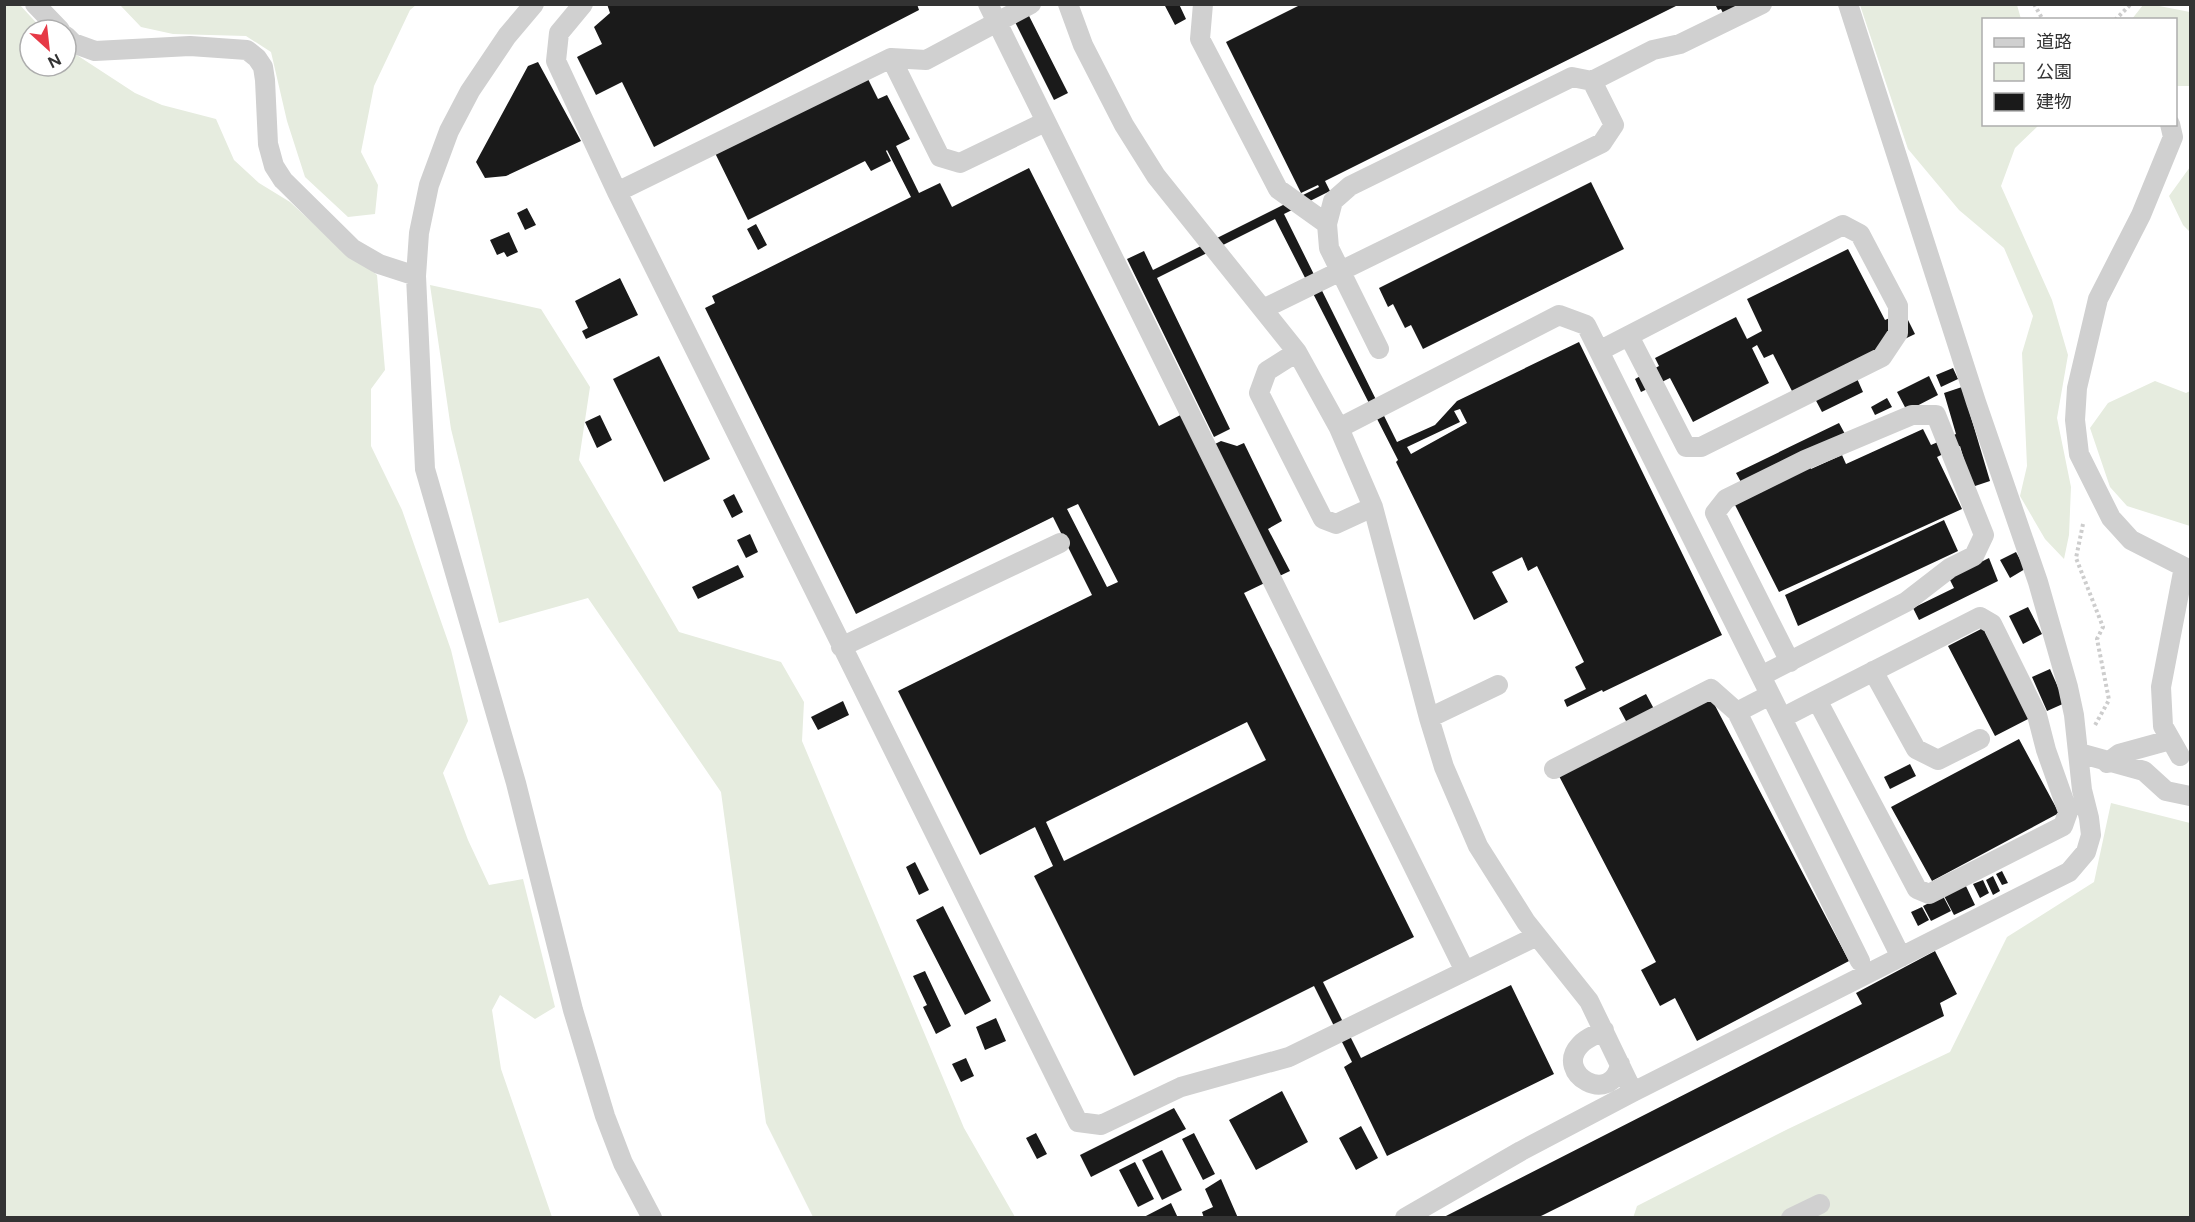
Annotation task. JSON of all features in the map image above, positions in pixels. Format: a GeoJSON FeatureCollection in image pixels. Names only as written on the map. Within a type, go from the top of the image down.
{"type":"FeatureCollection","features":[{"type":"Feature","properties":{"kind":"street"},"geometry":{"type":"LineString","coordinates":[[35,4],[48,18]]}},
{"type":"Feature","properties":{"kind":"street"},"geometry":{"type":"LineString","coordinates":[[534,4],[507,36],[470,91],[449,131],[429,185],[419,233],[416,276],[425,469],[516,783],[576,1021],[605,1116],[623,1162],[652,1218]]}},
{"type":"Feature","properties":{"kind":"street"},"geometry":{"type":"LineString","coordinates":[[583,4],[559,33],[556,61],[617,192],[1078,1122],[1101,1125],[1181,1087],[1289,1057],[1537,936]]}},
{"type":"Feature","properties":{"kind":"street"},"geometry":{"type":"LineString","coordinates":[[988,4],[1465,971]]}},
{"type":"Feature","properties":{"kind":"street"},"geometry":{"type":"LineString","coordinates":[[617,192],[891,58],[926,60],[1031,4]]}},
{"type":"Feature","properties":{"kind":"street"},"geometry":{"type":"LineString","coordinates":[[1068,4],[1083,45],[1124,125],[1156,176],[1297,352],[1339,428],[1373,507],[1444,767],[1478,846],[1526,922],[1588,1001],[1633,1092]]}},
{"type":"Feature","properties":{"kind":"street"},"geometry":{"type":"LineString","coordinates":[[1203,4],[1200,39],[1278,189],[1327,224]]}},
{"type":"Feature","properties":{"kind":"street"},"geometry":{"type":"LineString","coordinates":[[1379,349],[1329,248],[1327,224],[1333,201],[1350,186],[1572,77],[1592,81],[1653,50],[1680,44],[1762,4]]}},
{"type":"Feature","properties":{"kind":"street"},"geometry":{"type":"LineString","coordinates":[[1405,1218],[1521,1151],[1633,1092],[2069,872],[2086,852],[2091,835],[2082,790],[2074,715],[2068,687],[2038,582],[1976,402],[1848,4]]}},
{"type":"Feature","properties":{"kind":"street"},"geometry":{"type":"LineString","coordinates":[[78,45],[95,51],[190,46],[247,50],[257,58],[262,67],[265,80],[268,144],[274,166],[282,180],[353,249],[379,264],[416,276]]}},
{"type":"Feature","properties":{"kind":"street"},"geometry":{"type":"LineString","coordinates":[[891,58],[940,157],[960,163],[1045,122]]}},
{"type":"Feature","properties":{"kind":"street"},"geometry":{"type":"LineString","coordinates":[[1263,309],[1602,143],[1614,125],[1592,81]]}},
{"type":"Feature","properties":{"kind":"street"},"geometry":{"type":"LineString","coordinates":[[2107,763],[2119,754],[2175,748],[2163,726],[2161,687],[2184,567],[2131,540],[2111,518],[2079,454],[2074,420],[2077,388],[2098,299],[2141,214],[2173,137],[2170,126]]}},
{"type":"Feature","properties":{"kind":"street"},"geometry":{"type":"LineString","coordinates":[[1599,351],[1843,225],[1860,234],[1898,306],[1898,333],[1882,357],[1701,447],[1686,447],[1629,336]]}},
{"type":"Feature","properties":{"kind":"street"},"geometry":{"type":"LineString","coordinates":[[1339,428],[1558,315],[1586,325],[1901,957]]}},
{"type":"Feature","properties":{"kind":"street"},"geometry":{"type":"LineString","coordinates":[[1297,352],[1267,370],[1260,393],[1323,519],[1336,524],[1373,507]]}},
{"type":"Feature","properties":{"kind":"street"},"geometry":{"type":"LineString","coordinates":[[1761,676],[1790,662],[1906,602],[1950,568],[1974,556],[1984,535],[1936,415],[1912,415],[1805,460],[1726,499],[1715,513],[1790,662]]}},
{"type":"Feature","properties":{"kind":"street"},"geometry":{"type":"LineString","coordinates":[[841,647],[1060,543]]}},
{"type":"Feature","properties":{"kind":"street"},"geometry":{"type":"LineString","coordinates":[[1782,718],[1873,671],[1980,617],[1992,624],[2037,715],[2046,750],[2068,812],[2063,826],[1929,894],[1917,889],[1817,700]]}},
{"type":"Feature","properties":{"kind":"street"},"geometry":{"type":"LineString","coordinates":[[1873,671],[1916,749],[1938,760],[1980,739]]}},
{"type":"Feature","properties":{"kind":"street"},"geometry":{"type":"LineString","coordinates":[[1429,718],[1498,685]]}},
{"type":"Feature","properties":{"kind":"street"},"geometry":{"type":"LineString","coordinates":[[1554,769],[1710,689],[1737,712],[1860,961]]}},
{"type":"Feature","properties":{"kind":"street"},"geometry":{"type":"LineString","coordinates":[[1737,712],[1770,695]]}},
{"type":"Feature","properties":{"kind":"street"},"geometry":{"type":"LineString","coordinates":[[2079,753],[2107,763],[2144,771],[2166,791],[2190,796]]}},
{"type":"Feature","properties":{"kind":"street"},"geometry":{"type":"LineString","coordinates":[[1604,1030],[1582,1042],[1578,1047],[1573,1059],[1577,1074],[1589,1083],[1604,1084],[1614,1077],[1620,1064]]}},
{"type":"Feature","properties":{"kind":"street"},"geometry":{"type":"LineString","coordinates":[[1791,1218],[1820,1204]]}},
{"type":"Feature","properties":{"kind":"path"},"geometry":{"type":"LineString","coordinates":[[2034,4],[2042,18]]}},
{"type":"Feature","properties":{"kind":"path"},"geometry":{"type":"LineString","coordinates":[[2117,18],[2131,4]]}},
{"type":"Feature","properties":{"kind":"path"},"geometry":{"type":"LineString","coordinates":[[2079,753],[2109,700],[2097,639],[2103,627],[2076,558],[2083,524]]}},
{"type":"Feature","properties":{"kind":"green space"},"geometry":{"type":"Polygon","coordinates":[[[19,4],[32,18],[18,18],[18,78],[78,78],[78,56],[135,93],[162,105],[216,119],[234,160],[259,183],[290,202],[329,238],[377,275],[385,370],[371,389],[371,446],[402,510],[451,650],[468,721],[443,773],[468,840],[489,885],[523,879],[555,1007],[535,1019],[500,995],[492,1010],[501,1069],[552,1217],[5,1218],[4,5],[19,4]]]}},
{"type":"Feature","properties":{"kind":"green space"},"geometry":{"type":"Polygon","coordinates":[[[120,5],[416,5],[410,10],[374,86],[361,152],[378,185],[375,214],[348,217],[305,177],[287,121],[271,52],[246,36],[173,34],[141,27],[120,5]]]}},
{"type":"Feature","properties":{"kind":"green space"},"geometry":{"type":"Polygon","coordinates":[[[1860,5],[2017,5],[2021,18],[1982,18],[1982,126],[2038,126],[2015,148],[2001,186],[2052,300],[2068,355],[2057,418],[2071,487],[2069,535],[2064,559],[2045,539],[2020,496],[2027,466],[2022,353],[2033,316],[2004,248],[1959,210],[1908,149],[1860,5]]]}},
{"type":"Feature","properties":{"kind":"green space"},"geometry":{"type":"Polygon","coordinates":[[[2143,5],[2190,12],[2190,86],[2177,86],[2177,18],[2133,18],[2143,5]]]}},
{"type":"Feature","properties":{"kind":"green space"},"geometry":{"type":"Polygon","coordinates":[[[2190,167],[2190,232],[2183,225],[2169,196],[2190,167]]]}},
{"type":"Feature","properties":{"kind":"green space"},"geometry":{"type":"Polygon","coordinates":[[[430,285],[541,309],[590,387],[579,460],[679,632],[781,662],[804,702],[802,741],[964,1128],[1015,1217],[813,1217],[766,1123],[721,792],[588,598],[499,623],[451,429],[430,285]]]}},
{"type":"Feature","properties":{"kind":"green space"},"geometry":{"type":"Polygon","coordinates":[[[2155,381],[2186,393],[2190,391],[2190,526],[2127,506],[2110,487],[2090,428],[2108,403],[2155,381]]]}},
{"type":"Feature","properties":{"kind":"green space"},"geometry":{"type":"Polygon","coordinates":[[[2111,803],[2190,823],[2190,1217],[1633,1218],[1637,1206],[1788,1129],[1950,1052],[2007,937],[2094,882],[2111,803]]]}},
{"type":"Feature","properties":{"kind":"building"},"geometry":{"type":"Polygon","coordinates":[[[607,4],[917,4],[919,10],[654,147],[622,82],[596,95],[577,57],[602,44],[594,27],[610,13],[607,4]]]}},
{"type":"Feature","properties":{"kind":"building"},"geometry":{"type":"Polygon","coordinates":[[[1006,4],[1023,4],[1068,93],[1054,100],[1006,4]]]}},
{"type":"Feature","properties":{"kind":"building"},"geometry":{"type":"Polygon","coordinates":[[[1164,4],[1179,4],[1186,19],[1175,25],[1164,4]]]}},
{"type":"Feature","properties":{"kind":"building"},"geometry":{"type":"Polygon","coordinates":[[[1302,4],[1680,4],[1325,181],[1330,191],[1284,214],[1397,442],[1435,425],[1457,401],[1579,342],[1722,635],[1567,707],[1564,700],[1586,689],[1575,667],[1584,662],[1537,566],[1528,571],[1522,557],[1492,572],[1508,602],[1474,620],[1396,462],[1398,460],[1275,219],[1157,278],[1230,429],[1214,437],[1127,259],[1144,251],[1153,270],[1319,187],[1318,185],[1301,193],[1226,42],[1302,4]],[[1460,409],[1454,411],[1460,422],[1407,447],[1411,454],[1467,423],[1460,409]]]}},
{"type":"Feature","properties":{"kind":"building"},"geometry":{"type":"Polygon","coordinates":[[[1715,4],[1744,4],[1724,15],[1715,4]]]}},
{"type":"Feature","properties":{"kind":"building"},"geometry":{"type":"Polygon","coordinates":[[[538,62],[581,141],[506,176],[485,178],[476,162],[528,66],[538,62]]]}},
{"type":"Feature","properties":{"kind":"building"},"geometry":{"type":"Polygon","coordinates":[[[867,77],[878,99],[887,95],[910,139],[896,146],[919,193],[940,183],[952,207],[1029,168],[1159,426],[1196,407],[1215,444],[1221,441],[1237,446],[1244,443],[1282,521],[1268,529],[1290,571],[1244,593],[1414,937],[1323,982],[1361,1058],[1511,985],[1554,1074],[1387,1156],[1344,1067],[1352,1062],[1314,986],[1134,1076],[1034,876],[1053,866],[1035,827],[980,855],[898,691],[1092,595],[1053,517],[856,614],[705,308],[715,303],[712,296],[911,197],[887,150],[891,161],[871,171],[865,161],[748,220],[715,153],[867,77]],[[1078,504],[1067,509],[1107,587],[1118,582],[1078,504]],[[1247,722],[1046,822],[1064,861],[1266,760],[1247,722]]]}},
{"type":"Feature","properties":{"kind":"building"},"geometry":{"type":"Polygon","coordinates":[[[1591,182],[1624,249],[1423,349],[1411,325],[1405,328],[1393,304],[1388,307],[1379,288],[1591,182]]]}},
{"type":"Feature","properties":{"kind":"building"},"geometry":{"type":"Polygon","coordinates":[[[527,208],[536,225],[525,230],[517,213],[527,208]]]}},
{"type":"Feature","properties":{"kind":"building"},"geometry":{"type":"Polygon","coordinates":[[[756,224],[767,245],[758,250],[747,229],[756,224]]]}},
{"type":"Feature","properties":{"kind":"building"},"geometry":{"type":"Polygon","coordinates":[[[509,232],[518,252],[507,257],[504,252],[497,255],[490,240],[509,232]]]}},
{"type":"Feature","properties":{"kind":"building"},"geometry":{"type":"Polygon","coordinates":[[[1848,249],[1885,320],[1904,312],[1915,334],[1793,393],[1773,354],[1764,358],[1757,345],[1752,348],[1769,383],[1693,422],[1670,378],[1641,392],[1635,379],[1659,366],[1655,358],[1736,317],[1747,339],[1762,331],[1747,299],[1848,249]]]}},
{"type":"Feature","properties":{"kind":"building"},"geometry":{"type":"Polygon","coordinates":[[[620,278],[638,315],[586,339],[582,331],[588,328],[575,301],[620,278]]]}},
{"type":"Feature","properties":{"kind":"building"},"geometry":{"type":"Polygon","coordinates":[[[659,356],[710,459],[664,482],[613,379],[659,356]]]}},
{"type":"Feature","properties":{"kind":"building"},"geometry":{"type":"Polygon","coordinates":[[[1953,368],[1958,379],[1941,387],[1936,375],[1953,368]]]}},
{"type":"Feature","properties":{"kind":"building"},"geometry":{"type":"Polygon","coordinates":[[[1855,374],[1863,392],[1822,412],[1813,395],[1855,374]]]}},
{"type":"Feature","properties":{"kind":"building"},"geometry":{"type":"Polygon","coordinates":[[[1929,376],[1938,395],[1907,411],[1897,392],[1929,376]]]}},
{"type":"Feature","properties":{"kind":"building"},"geometry":{"type":"Polygon","coordinates":[[[1962,387],[1990,481],[1972,487],[1960,446],[1937,457],[1962,509],[1779,592],[1734,503],[1742,484],[1736,473],[1839,423],[1845,434],[1809,464],[1811,469],[1842,455],[1846,464],[1923,429],[1931,445],[1956,434],[1944,393],[1962,387]]]}},
{"type":"Feature","properties":{"kind":"building"},"geometry":{"type":"Polygon","coordinates":[[[1887,398],[1892,407],[1875,415],[1871,407],[1887,398]]]}},
{"type":"Feature","properties":{"kind":"building"},"geometry":{"type":"Polygon","coordinates":[[[600,415],[612,440],[597,448],[585,422],[600,415]]]}},
{"type":"Feature","properties":{"kind":"building"},"geometry":{"type":"Polygon","coordinates":[[[734,494],[743,512],[732,518],[723,500],[734,494]]]}},
{"type":"Feature","properties":{"kind":"building"},"geometry":{"type":"Polygon","coordinates":[[[1944,520],[1958,551],[1798,626],[1785,595],[1944,520]]]}},
{"type":"Feature","properties":{"kind":"building"},"geometry":{"type":"Polygon","coordinates":[[[750,534],[758,552],[746,558],[737,540],[750,534]]]}},
{"type":"Feature","properties":{"kind":"building"},"geometry":{"type":"Polygon","coordinates":[[[2016,552],[2025,569],[2010,578],[2000,560],[2016,552]]]}},
{"type":"Feature","properties":{"kind":"building"},"geometry":{"type":"Polygon","coordinates":[[[1989,558],[1998,581],[1919,620],[1913,608],[1954,588],[1949,578],[1989,558]]]}},
{"type":"Feature","properties":{"kind":"building"},"geometry":{"type":"Polygon","coordinates":[[[738,565],[744,577],[698,599],[692,587],[738,565]]]}},
{"type":"Feature","properties":{"kind":"building"},"geometry":{"type":"Polygon","coordinates":[[[2028,607],[2042,634],[2023,644],[2009,616],[2028,607]]]}},
{"type":"Feature","properties":{"kind":"building"},"geometry":{"type":"Polygon","coordinates":[[[1983,628],[2030,718],[1995,736],[1948,646],[1983,628]]]}},
{"type":"Feature","properties":{"kind":"building"},"geometry":{"type":"Polygon","coordinates":[[[2050,669],[2065,703],[2047,711],[2032,677],[2050,669]]]}},
{"type":"Feature","properties":{"kind":"building"},"geometry":{"type":"Polygon","coordinates":[[[1646,694],[1661,722],[1710,696],[1849,961],[1697,1041],[1675,998],[1660,1006],[1641,970],[1656,962],[1559,776],[1634,736],[1619,708],[1646,694]]]}},
{"type":"Feature","properties":{"kind":"building"},"geometry":{"type":"Polygon","coordinates":[[[843,701],[849,715],[818,730],[811,717],[843,701]]]}},
{"type":"Feature","properties":{"kind":"building"},"geometry":{"type":"Polygon","coordinates":[[[2019,739],[2059,813],[1932,881],[1891,807],[2019,739]]]}},
{"type":"Feature","properties":{"kind":"building"},"geometry":{"type":"Polygon","coordinates":[[[1910,764],[1916,776],[1890,789],[1884,777],[1910,764]]]}},
{"type":"Feature","properties":{"kind":"building"},"geometry":{"type":"Polygon","coordinates":[[[915,862],[929,890],[919,895],[906,867],[915,862]]]}},
{"type":"Feature","properties":{"kind":"building"},"geometry":{"type":"Polygon","coordinates":[[[2002,871],[2008,883],[2002,885],[1996,874],[2002,871]]]}},
{"type":"Feature","properties":{"kind":"building"},"geometry":{"type":"Polygon","coordinates":[[[1993,876],[2000,891],[1993,895],[1986,880],[1993,876]]]}},
{"type":"Feature","properties":{"kind":"building"},"geometry":{"type":"Polygon","coordinates":[[[1983,880],[1989,893],[1980,898],[1973,884],[1983,880]]]}},
{"type":"Feature","properties":{"kind":"building"},"geometry":{"type":"Polygon","coordinates":[[[1965,884],[1975,905],[1954,915],[1943,894],[1965,884]]]}},
{"type":"Feature","properties":{"kind":"building"},"geometry":{"type":"Polygon","coordinates":[[[1943,896],[1951,911],[1931,921],[1923,906],[1943,896]]]}},
{"type":"Feature","properties":{"kind":"building"},"geometry":{"type":"Polygon","coordinates":[[[943,906],[991,1001],[965,1015],[916,920],[943,906]]]}},
{"type":"Feature","properties":{"kind":"building"},"geometry":{"type":"Polygon","coordinates":[[[1922,907],[1929,920],[1918,926],[1911,912],[1922,907]]]}},
{"type":"Feature","properties":{"kind":"building"},"geometry":{"type":"Polygon","coordinates":[[[1935,951],[1957,994],[1940,1003],[1944,1016],[1537,1218],[1442,1218],[1862,1004],[1856,993],[1935,951]]]}},
{"type":"Feature","properties":{"kind":"building"},"geometry":{"type":"Polygon","coordinates":[[[925,971],[951,1026],[936,1034],[923,1007],[927,1005],[913,976],[925,971]]]}},
{"type":"Feature","properties":{"kind":"building"},"geometry":{"type":"Polygon","coordinates":[[[996,1018],[1006,1041],[985,1050],[976,1027],[996,1018]]]}},
{"type":"Feature","properties":{"kind":"building"},"geometry":{"type":"Polygon","coordinates":[[[966,1058],[974,1076],[961,1082],[952,1064],[966,1058]]]}},
{"type":"Feature","properties":{"kind":"building"},"geometry":{"type":"Polygon","coordinates":[[[1282,1091],[1308,1142],[1256,1170],[1229,1120],[1282,1091]]]}},
{"type":"Feature","properties":{"kind":"building"},"geometry":{"type":"Polygon","coordinates":[[[1174,1108],[1186,1129],[1091,1177],[1080,1155],[1174,1108]]]}},
{"type":"Feature","properties":{"kind":"building"},"geometry":{"type":"Polygon","coordinates":[[[1361,1126],[1378,1158],[1356,1170],[1339,1138],[1361,1126]]]}},
{"type":"Feature","properties":{"kind":"building"},"geometry":{"type":"Polygon","coordinates":[[[1036,1133],[1047,1154],[1037,1159],[1026,1138],[1036,1133]]]}},
{"type":"Feature","properties":{"kind":"building"},"geometry":{"type":"Polygon","coordinates":[[[1194,1133],[1215,1174],[1203,1180],[1182,1139],[1194,1133]]]}},
{"type":"Feature","properties":{"kind":"building"},"geometry":{"type":"Polygon","coordinates":[[[1162,1150],[1182,1190],[1162,1200],[1142,1160],[1162,1150]]]}},
{"type":"Feature","properties":{"kind":"building"},"geometry":{"type":"Polygon","coordinates":[[[1135,1162],[1154,1199],[1138,1207],[1119,1170],[1135,1162]]]}},
{"type":"Feature","properties":{"kind":"building"},"geometry":{"type":"Polygon","coordinates":[[[1221,1179],[1238,1218],[1204,1218],[1202,1212],[1213,1207],[1205,1189],[1221,1179]]]}},
{"type":"Feature","properties":{"kind":"building"},"geometry":{"type":"Polygon","coordinates":[[[1171,1203],[1178,1218],[1142,1218],[1171,1203]]]}}]}
